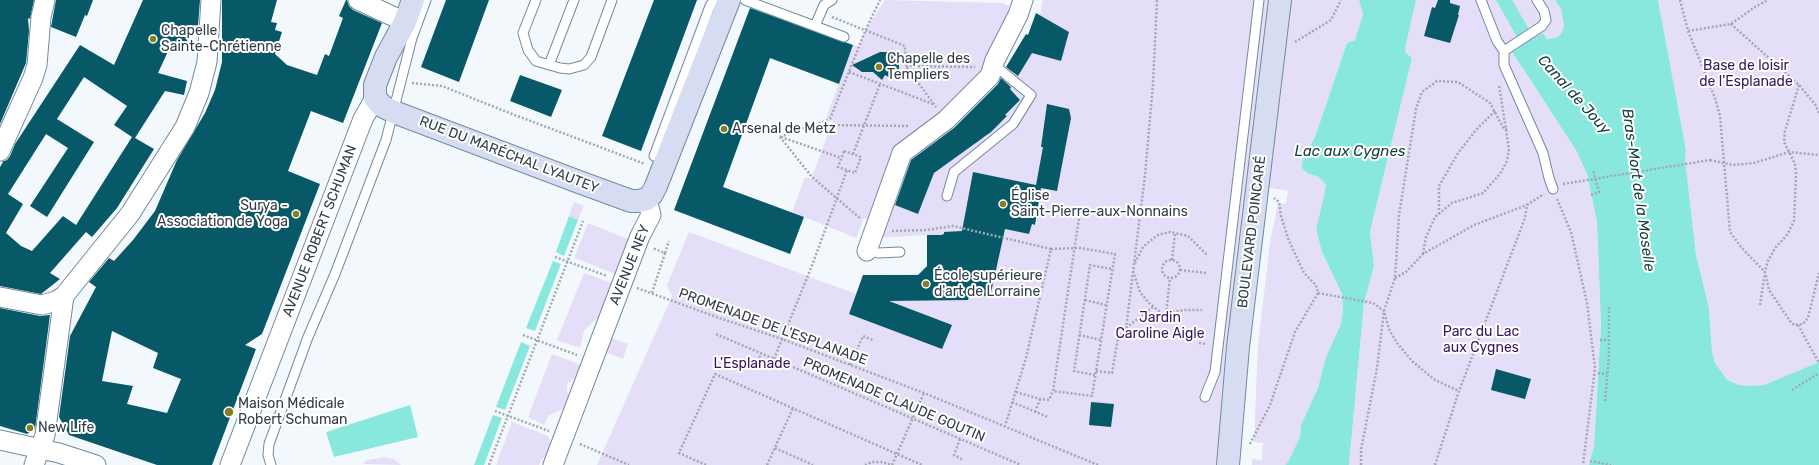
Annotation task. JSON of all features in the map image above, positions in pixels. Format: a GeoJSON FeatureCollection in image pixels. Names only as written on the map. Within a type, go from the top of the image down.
{"type":"FeatureCollection","features":[{"type":"Feature","properties":{"kind":"street"},"geometry":{"type":"LineString","coordinates":[[0,152],[34,78],[37,65],[41,17],[45,0]]}},
{"type":"Feature","properties":{"kind":"street"},"geometry":{"type":"LineString","coordinates":[[0,297],[42,305],[51,304],[64,296],[130,214],[186,127],[199,93],[207,62],[211,0]]}},
{"type":"Feature","properties":{"kind":"street"},"geometry":{"type":"LineString","coordinates":[[358,0],[405,22]]}},
{"type":"Feature","properties":{"kind":"street","name":"AVENUE ROBERT SCHUMAN"},"geometry":{"type":"LineString","coordinates":[[230,465],[363,119],[375,98],[375,85],[405,22],[413,0]]}},
{"type":"Feature","properties":{"kind":"street"},"geometry":{"type":"LineString","coordinates":[[647,199],[652,194],[659,161],[729,0]]}},
{"type":"Feature","properties":{"kind":"street"},"geometry":{"type":"LineString","coordinates":[[867,250],[870,227],[902,153],[941,123],[990,76],[986,66],[1018,15],[1023,0]]}},
{"type":"Feature","properties":{"kind":"street","name":"BOULEVARD POINCARÉ"},"geometry":{"type":"LineString","coordinates":[[1228,465],[1238,347],[1280,0]]}},
{"type":"Feature","properties":{"kind":"street","name":"RUE DU MARÉCHAL LYAUTEY"},"geometry":{"type":"LineString","coordinates":[[375,98],[382,106],[394,112],[631,201],[647,199]]}},
{"type":"Feature","properties":{"kind":"street","name":"AVENUE NEY"},"geometry":{"type":"LineString","coordinates":[[553,465],[619,281],[651,215],[647,199]]}},
{"type":"Feature","properties":{"kind":"street"},"geometry":{"type":"LineString","coordinates":[[37,457],[45,435],[64,296]]}},
{"type":"Feature","properties":{"kind":"street"},"geometry":{"type":"LineString","coordinates":[[0,440],[37,457],[59,453],[96,465]]}},
{"type":"Feature","properties":{"kind":"lane","name":"AVENUE ROBERT SCHUMAN"},"geometry":{"type":"LineString","coordinates":[[271,465],[268,455],[271,438],[386,140],[412,38],[426,0]]}},
{"type":"Feature","properties":{"kind":"lane"},"geometry":{"type":"LineString","coordinates":[[536,0],[523,33],[531,56],[536,61],[569,69],[584,65],[591,57],[612,0]]}},
{"type":"Feature","properties":{"kind":"lane"},"geometry":{"type":"LineString","coordinates":[[548,65],[574,0]]}},
{"type":"Feature","properties":{"kind":"lane"},"geometry":{"type":"LineString","coordinates":[[659,161],[710,6],[714,0]]}},
{"type":"Feature","properties":{"kind":"lane"},"geometry":{"type":"LineString","coordinates":[[745,0],[844,37]]}},
{"type":"Feature","properties":{"kind":"lane"},"geometry":{"type":"LineString","coordinates":[[815,26],[824,5],[832,0]]}},
{"type":"Feature","properties":{"kind":"lane"},"geometry":{"type":"LineString","coordinates":[[1205,397],[1214,372],[1259,0]]}},
{"type":"Feature","properties":{"kind":"lane"},"geometry":{"type":"LineString","coordinates":[[1481,0],[1497,41],[1507,48]]}},
{"type":"Feature","properties":{"kind":"lane"},"geometry":{"type":"LineString","coordinates":[[1537,0],[1544,11],[1546,20],[1542,26],[1507,48],[1504,65],[1543,153],[1553,189]]}},
{"type":"Feature","properties":{"kind":"lane"},"geometry":{"type":"LineString","coordinates":[[947,196],[954,172],[1013,124],[1031,95],[986,66]]}},
{"type":"Feature","properties":{"kind":"lane"},"geometry":{"type":"LineString","coordinates":[[867,250],[878,253],[900,252]]}},
{"type":"Feature","properties":{"kind":"path"},"geometry":{"type":"LineString","coordinates":[[780,137],[830,119],[866,30],[880,0]]}},
{"type":"Feature","properties":{"kind":"path"},"geometry":{"type":"LineString","coordinates":[[1126,329],[1145,175],[1153,84],[1157,0]]}},
{"type":"Feature","properties":{"kind":"path"},"geometry":{"type":"LineString","coordinates":[[1295,42],[1331,20],[1342,0]]}},
{"type":"Feature","properties":{"kind":"path"},"geometry":{"type":"LineString","coordinates":[[1680,0],[1688,30],[1715,98],[1720,116],[1730,232],[1741,247],[1764,272],[1769,290],[1790,321],[1798,325],[1819,363]]}},
{"type":"Feature","properties":{"kind":"path"},"geometry":{"type":"LineString","coordinates":[[1688,30],[1731,24],[1755,7],[1768,0]]}},
{"type":"Feature","properties":{"kind":"path"},"geometry":{"type":"LineString","coordinates":[[810,126],[864,126],[941,123],[934,104],[906,66],[905,46],[831,16]]}},
{"type":"Feature","properties":{"kind":"path"},"geometry":{"type":"LineString","coordinates":[[1731,24],[1799,85],[1815,104],[1819,113]]}},
{"type":"Feature","properties":{"kind":"path"},"geometry":{"type":"LineString","coordinates":[[1423,254],[1426,237],[1435,216],[1452,203],[1483,193],[1500,174],[1507,160],[1509,149],[1507,129],[1500,103],[1498,76],[1504,65]]}},
{"type":"Feature","properties":{"kind":"path"},"geometry":{"type":"LineString","coordinates":[[906,66],[986,66]]}},
{"type":"Feature","properties":{"kind":"path"},"geometry":{"type":"LineString","coordinates":[[849,72],[934,104]]}},
{"type":"Feature","properties":{"kind":"path"},"geometry":{"type":"LineString","coordinates":[[402,80],[413,84],[442,86],[645,164],[659,161]]}},
{"type":"Feature","properties":{"kind":"path"},"geometry":{"type":"LineString","coordinates":[[1361,465],[1361,450],[1377,368],[1384,311],[1395,278],[1399,215],[1416,109],[1422,92],[1437,81],[1458,82],[1490,103],[1504,129],[1507,129]]}},
{"type":"Feature","properties":{"kind":"path"},"geometry":{"type":"LineString","coordinates":[[853,154],[880,84]]}},
{"type":"Feature","properties":{"kind":"path"},"geometry":{"type":"LineString","coordinates":[[1760,305],[1764,272],[1775,248],[1787,236],[1794,221],[1795,164],[1784,142],[1785,131],[1799,85]]}},
{"type":"Feature","properties":{"kind":"path"},"geometry":{"type":"LineString","coordinates":[[1439,214],[1439,186],[1458,154],[1476,130],[1495,112]]}},
{"type":"Feature","properties":{"kind":"path"},"geometry":{"type":"LineString","coordinates":[[780,137],[841,158]]}},
{"type":"Feature","properties":{"kind":"path"},"geometry":{"type":"LineString","coordinates":[[780,137],[812,177],[870,227],[927,230],[953,226],[1051,249],[1074,247],[1115,254],[1092,396],[1053,391]]}},
{"type":"Feature","properties":{"kind":"path"},"geometry":{"type":"LineString","coordinates":[[844,151],[853,154],[861,157],[855,173],[838,167],[844,151]]}},
{"type":"Feature","properties":{"kind":"path"},"geometry":{"type":"LineString","coordinates":[[1563,184],[1710,160],[1733,165],[1754,163],[1789,152],[1819,155]]}},
{"type":"Feature","properties":{"kind":"path"},"geometry":{"type":"LineString","coordinates":[[774,359],[847,170]]}},
{"type":"Feature","properties":{"kind":"path"},"geometry":{"type":"LineString","coordinates":[[1591,195],[1599,192],[1593,170]]}},
{"type":"Feature","properties":{"kind":"path"},"geometry":{"type":"LineString","coordinates":[[1395,278],[1406,272],[1423,254],[1474,225],[1526,205],[1553,189],[1570,232],[1586,303],[1595,368],[1583,465]]}},
{"type":"Feature","properties":{"kind":"path"},"geometry":{"type":"LineString","coordinates":[[1250,444],[1270,405],[1295,332],[1318,293],[1316,285],[1304,273],[1289,241],[1281,216],[1279,202],[1271,198]]}},
{"type":"Feature","properties":{"kind":"path"},"geometry":{"type":"LineString","coordinates":[[1016,392],[1049,400],[1053,391],[1081,205]]}},
{"type":"Feature","properties":{"kind":"path"},"geometry":{"type":"LineString","coordinates":[[1435,465],[1459,390],[1525,218],[1526,205]]}},
{"type":"Feature","properties":{"kind":"path"},"geometry":{"type":"LineString","coordinates":[[489,465],[583,221]]}},
{"type":"Feature","properties":{"kind":"path"},"geometry":{"type":"LineString","coordinates":[[1172,260],[1175,233]]}},
{"type":"Feature","properties":{"kind":"path"},"geometry":{"type":"LineString","coordinates":[[1202,310],[1184,310],[1163,314],[1153,307],[1140,292],[1133,268],[1139,253],[1158,235],[1175,233],[1191,238],[1208,256]]}},
{"type":"Feature","properties":{"kind":"path"},"geometry":{"type":"LineString","coordinates":[[652,293],[669,241]]}},
{"type":"Feature","properties":{"kind":"path"},"geometry":{"type":"LineString","coordinates":[[638,242],[665,253]]}},
{"type":"Feature","properties":{"kind":"path"},"geometry":{"type":"LineString","coordinates":[[1005,426],[1026,358],[1051,249]]}},
{"type":"Feature","properties":{"kind":"path","name":"PROMENADE DE L'ESPLANADE"},"geometry":{"type":"LineString","coordinates":[[555,257],[722,319],[782,339],[924,393],[1098,465]]}},
{"type":"Feature","properties":{"kind":"path"},"geometry":{"type":"LineString","coordinates":[[1172,260],[1179,264],[1180,270],[1176,277],[1170,278],[1163,274],[1162,267],[1166,261],[1172,260]]}},
{"type":"Feature","properties":{"kind":"path"},"geometry":{"type":"LineString","coordinates":[[1112,269],[1090,265],[1074,371],[1112,373],[1118,338],[1126,329],[1153,307]]}},
{"type":"Feature","properties":{"kind":"path"},"geometry":{"type":"LineString","coordinates":[[1180,270],[1206,273]]}},
{"type":"Feature","properties":{"kind":"path"},"geometry":{"type":"LineString","coordinates":[[1798,325],[1803,324],[1808,318],[1819,274]]}},
{"type":"Feature","properties":{"kind":"path"},"geometry":{"type":"LineString","coordinates":[[1166,314],[1170,278]]}},
{"type":"Feature","properties":{"kind":"path"},"geometry":{"type":"LineString","coordinates":[[1318,293],[1373,303],[1384,311],[1389,329],[1397,343],[1413,362],[1435,380],[1459,390]]}},
{"type":"Feature","properties":{"kind":"path"},"geometry":{"type":"LineString","coordinates":[[1085,300],[1106,304]]}},
{"type":"Feature","properties":{"kind":"path"},"geometry":{"type":"LineString","coordinates":[[1605,401],[1608,306]]}},
{"type":"Feature","properties":{"kind":"path","name":"PROMENADE CLAUDE GOUTIN"},"geometry":{"type":"LineString","coordinates":[[716,334],[1021,465]]}},
{"type":"Feature","properties":{"kind":"path"},"geometry":{"type":"LineString","coordinates":[[524,335],[581,357]]}},
{"type":"Feature","properties":{"kind":"path"},"geometry":{"type":"LineString","coordinates":[[850,365],[863,336],[873,340]]}},
{"type":"Feature","properties":{"kind":"path"},"geometry":{"type":"LineString","coordinates":[[1079,336],[1101,340]]}},
{"type":"Feature","properties":{"kind":"path"},"geometry":{"type":"LineString","coordinates":[[1600,340],[1608,340]]}},
{"type":"Feature","properties":{"kind":"path"},"geometry":{"type":"LineString","coordinates":[[745,362],[755,366],[761,354]]}},
{"type":"Feature","properties":{"kind":"path"},"geometry":{"type":"LineString","coordinates":[[1598,373],[1607,374]]}},
{"type":"Feature","properties":{"kind":"path"},"geometry":{"type":"LineString","coordinates":[[1792,390],[1819,373]]}},
{"type":"Feature","properties":{"kind":"path"},"geometry":{"type":"LineString","coordinates":[[706,465],[679,453],[715,374],[922,465]]}},
{"type":"Feature","properties":{"kind":"path"},"geometry":{"type":"LineString","coordinates":[[865,465],[877,462],[892,465],[924,393]]}},
{"type":"Feature","properties":{"kind":"path"},"geometry":{"type":"LineString","coordinates":[[1035,412],[1040,399]]}},
{"type":"Feature","properties":{"kind":"path"},"geometry":{"type":"LineString","coordinates":[[1012,402],[1048,417]]}},
{"type":"Feature","properties":{"kind":"path"},"geometry":{"type":"LineString","coordinates":[[767,465],[793,408]]}},
{"type":"Feature","properties":{"kind":"path"},"geometry":{"type":"LineString","coordinates":[[495,411],[564,437],[629,465]]}},
{"type":"Feature","properties":{"kind":"path"},"geometry":{"type":"LineString","coordinates":[[960,439],[954,455],[963,460]]}},
{"type":"Feature","properties":{"kind":"path"},"geometry":{"type":"LineString","coordinates":[[775,448],[814,465]]}},
{"type":"Feature","properties":{"kind":"path"},"geometry":{"type":"LineString","coordinates":[[1590,461],[1611,465]]}},
{"type":"Feature","properties":{"kind":"green space"},"geometry":{"type":"Polygon","coordinates":[[[885,0],[1003,3],[1013,9],[987,72],[898,149],[871,223],[864,218],[856,238],[792,212],[805,177],[811,179],[812,177],[833,120],[826,118],[853,45],[859,47],[866,29],[885,0]]]}},
{"type":"Feature","properties":{"kind":"green space"},"geometry":{"type":"Polygon","coordinates":[[[1043,0],[1273,0],[1228,465],[597,465],[672,296],[667,285],[689,232],[856,294],[863,275],[929,274],[927,235],[877,238],[891,203],[918,214],[934,173],[975,130],[984,139],[1000,121],[1001,123],[1007,117],[1005,115],[1020,100],[998,78],[1007,66],[1042,35],[1069,32],[1040,15],[1043,0]],[[973,172],[964,220],[1029,234],[1031,225],[1037,225],[1037,223],[973,172]]]}},
{"type":"Feature","properties":{"kind":"green space"},"geometry":{"type":"Polygon","coordinates":[[[1289,0],[1359,0],[1363,14],[1355,40],[1347,43],[1315,137],[1302,162],[1302,168],[1307,173],[1319,177],[1326,185],[1316,229],[1322,252],[1342,294],[1343,310],[1341,324],[1326,357],[1318,388],[1301,425],[1300,437],[1288,462],[1285,465],[1252,465],[1252,459],[1262,460],[1263,443],[1254,442],[1258,345],[1270,243],[1278,203],[1286,204],[1288,191],[1264,187],[1289,0]]]}},
{"type":"Feature","properties":{"kind":"green space","name":"Parc du Lac aux Cygnes"},"geometry":{"type":"Polygon","coordinates":[[[1416,0],[1555,0],[1561,9],[1564,26],[1561,34],[1556,38],[1547,39],[1543,33],[1522,68],[1576,150],[1587,174],[1597,222],[1601,325],[1594,446],[1589,465],[1349,465],[1364,303],[1374,266],[1370,232],[1412,58],[1406,53],[1405,49],[1416,0]]]}},
{"type":"Feature","properties":{"kind":"green space","name":"Base de loisir de l'Esplanade"},"geometry":{"type":"Polygon","coordinates":[[[1658,0],[1819,0],[1819,362],[1764,385],[1739,385],[1727,380],[1715,363],[1712,352],[1709,308],[1696,255],[1685,159],[1686,150],[1658,0]]]}},
{"type":"Feature","properties":{"kind":"green space"},"geometry":{"type":"Polygon","coordinates":[[[574,202],[584,206],[578,220],[569,216],[574,202]]]}},
{"type":"Feature","properties":{"kind":"green space"},"geometry":{"type":"Polygon","coordinates":[[[588,223],[631,240],[618,275],[574,258],[588,223]]]}},
{"type":"Feature","properties":{"kind":"green space"},"geometry":{"type":"Polygon","coordinates":[[[584,273],[615,284],[602,316],[596,319],[584,331],[580,348],[557,340],[584,273]]]}},
{"type":"Feature","properties":{"kind":"green space"},"geometry":{"type":"Polygon","coordinates":[[[606,336],[628,344],[623,359],[600,350],[606,336]]]}},
{"type":"Feature","properties":{"kind":"green space"},"geometry":{"type":"Polygon","coordinates":[[[552,354],[581,365],[576,377],[567,384],[569,398],[567,407],[548,416],[544,425],[528,417],[552,354]]]}},
{"type":"Feature","properties":{"kind":"green space"},"geometry":{"type":"Polygon","coordinates":[[[512,422],[548,436],[551,443],[549,454],[541,460],[539,465],[496,465],[512,422]]]}},
{"type":"Feature","properties":{"kind":"green space"},"geometry":{"type":"Polygon","coordinates":[[[385,457],[394,459],[401,465],[364,464],[367,460],[385,457]]]}},
{"type":"Feature","properties":{"kind":"water","name":"Lac aux Cygnes"},"geometry":{"type":"Polygon","coordinates":[[[1359,0],[1416,0],[1405,49],[1406,53],[1412,58],[1370,232],[1374,266],[1364,303],[1349,465],[1285,465],[1288,462],[1300,437],[1301,425],[1318,388],[1326,357],[1341,324],[1343,310],[1342,294],[1322,252],[1316,229],[1326,185],[1319,177],[1307,173],[1302,168],[1302,162],[1315,137],[1347,43],[1355,40],[1363,14],[1359,0]]]}},
{"type":"Feature","properties":{"kind":"water"},"geometry":{"type":"Polygon","coordinates":[[[1496,0],[1512,0],[1534,38],[1543,33],[1547,39],[1556,38],[1561,34],[1564,26],[1561,9],[1555,0],[1658,0],[1686,150],[1685,159],[1696,255],[1709,308],[1712,352],[1715,363],[1727,380],[1739,385],[1750,386],[1764,385],[1819,362],[1819,465],[1589,465],[1594,446],[1601,325],[1597,222],[1587,174],[1576,150],[1512,52],[1522,46],[1496,0]]]}},
{"type":"Feature","properties":{"kind":"water"},"geometry":{"type":"Polygon","coordinates":[[[569,216],[578,220],[564,256],[556,252],[569,216]]]}},
{"type":"Feature","properties":{"kind":"water"},"geometry":{"type":"Polygon","coordinates":[[[553,261],[561,264],[535,331],[526,328],[553,261]]]}},
{"type":"Feature","properties":{"kind":"water"},"geometry":{"type":"Polygon","coordinates":[[[521,342],[530,346],[505,410],[496,407],[521,342]]]}},
{"type":"Feature","properties":{"kind":"water"},"geometry":{"type":"Polygon","coordinates":[[[410,405],[418,437],[334,457],[326,432],[410,405]]]}},
{"type":"Feature","properties":{"kind":"water"},"geometry":{"type":"Polygon","coordinates":[[[493,415],[502,418],[484,465],[474,465],[493,415]]]}},
{"type":"Feature","properties":{"kind":"building"},"geometry":{"type":"Polygon","coordinates":[[[0,0],[34,0],[30,19],[28,18],[29,31],[26,63],[0,124],[0,0]]]}},
{"type":"Feature","properties":{"kind":"building"},"geometry":{"type":"Polygon","coordinates":[[[56,0],[93,0],[87,16],[85,15],[76,37],[51,27],[56,0]]]}},
{"type":"Feature","properties":{"kind":"building"},"geometry":{"type":"Polygon","coordinates":[[[143,0],[200,0],[198,26],[194,25],[182,53],[170,47],[158,73],[187,81],[184,95],[165,91],[135,138],[154,149],[117,208],[92,237],[86,232],[50,273],[60,279],[41,294],[0,286],[0,167],[3,162],[1,162],[7,160],[10,156],[15,144],[80,45],[114,65],[143,0]],[[84,77],[57,119],[94,142],[47,217],[30,206],[68,148],[46,134],[8,194],[23,204],[6,233],[21,246],[32,251],[63,216],[76,225],[132,137],[114,125],[127,106],[84,77]]]}},
{"type":"Feature","properties":{"kind":"building"},"geometry":{"type":"Polygon","coordinates":[[[222,0],[277,0],[271,22],[277,23],[275,30],[282,32],[275,54],[287,65],[317,75],[325,54],[329,56],[343,18],[339,16],[346,0],[353,10],[382,23],[343,123],[311,111],[288,171],[320,184],[262,334],[245,345],[256,349],[212,465],[157,465],[69,435],[59,417],[70,336],[96,287],[89,282],[109,258],[114,261],[133,240],[155,211],[177,160],[205,113],[215,90],[222,62],[222,0]],[[112,331],[102,381],[133,386],[127,404],[167,413],[181,379],[153,368],[158,353],[112,331]]]}},
{"type":"Feature","properties":{"kind":"building"},"geometry":{"type":"Polygon","coordinates":[[[446,0],[489,0],[459,82],[421,67],[446,0]]]}},
{"type":"Feature","properties":{"kind":"building"},"geometry":{"type":"Polygon","coordinates":[[[654,0],[697,0],[641,151],[602,136],[654,0]]]}},
{"type":"Feature","properties":{"kind":"building"},"geometry":{"type":"Polygon","coordinates":[[[1438,0],[1450,0],[1450,3],[1460,6],[1459,15],[1450,43],[1424,36],[1432,7],[1435,8],[1438,0]]]}},
{"type":"Feature","properties":{"kind":"building","name":"Arsenal de Metz"},"geometry":{"type":"Polygon","coordinates":[[[750,8],[853,45],[839,84],[770,58],[723,187],[804,217],[790,254],[674,210],[750,8]]]}},
{"type":"Feature","properties":{"kind":"building"},"geometry":{"type":"Polygon","coordinates":[[[1036,13],[1069,32],[1061,61],[1032,53],[1018,76],[1006,67],[1026,34],[1028,35],[1036,13]]]}},
{"type":"Feature","properties":{"kind":"building","name":"Chapelle des Templiers"},"geometry":{"type":"Polygon","coordinates":[[[880,52],[891,52],[895,56],[899,57],[899,71],[892,79],[885,75],[882,80],[873,72],[862,72],[852,65],[880,52]]]}},
{"type":"Feature","properties":{"kind":"building"},"geometry":{"type":"Polygon","coordinates":[[[520,75],[562,90],[551,117],[510,101],[520,75]]]}},
{"type":"Feature","properties":{"kind":"building"},"geometry":{"type":"Polygon","coordinates":[[[1001,78],[1011,87],[1010,89],[1020,100],[1005,115],[1007,116],[991,132],[934,173],[918,214],[895,205],[911,160],[954,128],[998,84],[1001,78]]]}},
{"type":"Feature","properties":{"kind":"building"},"geometry":{"type":"Polygon","coordinates":[[[1047,104],[1069,109],[1071,118],[1057,191],[1041,188],[1035,225],[1032,224],[1029,234],[1005,229],[990,297],[970,293],[968,300],[889,301],[952,325],[942,349],[849,314],[863,275],[918,275],[927,266],[927,235],[941,235],[944,234],[944,232],[962,231],[973,172],[1036,185],[1043,147],[1041,147],[1047,104]]]}},
{"type":"Feature","properties":{"kind":"building"},"geometry":{"type":"Polygon","coordinates":[[[0,308],[40,316],[50,315],[35,429],[27,434],[0,426],[0,308]]]}},
{"type":"Feature","properties":{"kind":"building"},"geometry":{"type":"Polygon","coordinates":[[[1496,369],[1531,379],[1525,399],[1491,390],[1496,369]]]}},
{"type":"Feature","properties":{"kind":"building"},"geometry":{"type":"Polygon","coordinates":[[[1091,402],[1114,404],[1111,427],[1089,425],[1091,402]]]}},
{"type":"Feature","properties":{"kind":"place","name":"Chapelle Sainte-Chrétienne"},"geometry":{"type":"Point","coordinates":[153,39]}},
{"type":"Feature","properties":{"kind":"place","name":"Chapelle des Templiers"},"geometry":{"type":"Point","coordinates":[879,67]}},
{"type":"Feature","properties":{"kind":"place","name":"Arsenal de Metz"},"geometry":{"type":"Point","coordinates":[724,129]}},
{"type":"Feature","properties":{"kind":"place","name":"Église Saint-Pierre-aux-Nonnains"},"geometry":{"type":"Point","coordinates":[1003,204]}},
{"type":"Feature","properties":{"kind":"place","name":"Surya - Association de Yoga"},"geometry":{"type":"Point","coordinates":[296,214]}},
{"type":"Feature","properties":{"kind":"place","name":"École supérieure d'art de Lorraine"},"geometry":{"type":"Point","coordinates":[926,284]}},
{"type":"Feature","properties":{"kind":"place","name":"Maison Médicale Robert Schuman"},"geometry":{"type":"Point","coordinates":[229,412]}},
{"type":"Feature","properties":{"kind":"place","name":"New Life"},"geometry":{"type":"Point","coordinates":[30,428]}},
{"type":"Feature","properties":{"kind":"water label","name":"Canal de Jouy"},"geometry":{"type":"Point","coordinates":[1574,95]}},
{"type":"Feature","properties":{"kind":"water label","name":"Bras-Mort de la Moselle"},"geometry":{"type":"Point","coordinates":[1638,190]}},
{"type":"Feature","properties":{"kind":"park label","name":"Jardin Caroline Aigle"},"geometry":{"type":"Point","coordinates":[1160,326]}},
{"type":"Feature","properties":{"kind":"park label","name":"L'Esplanade"},"geometry":{"type":"Point","coordinates":[752,364]}}]}
